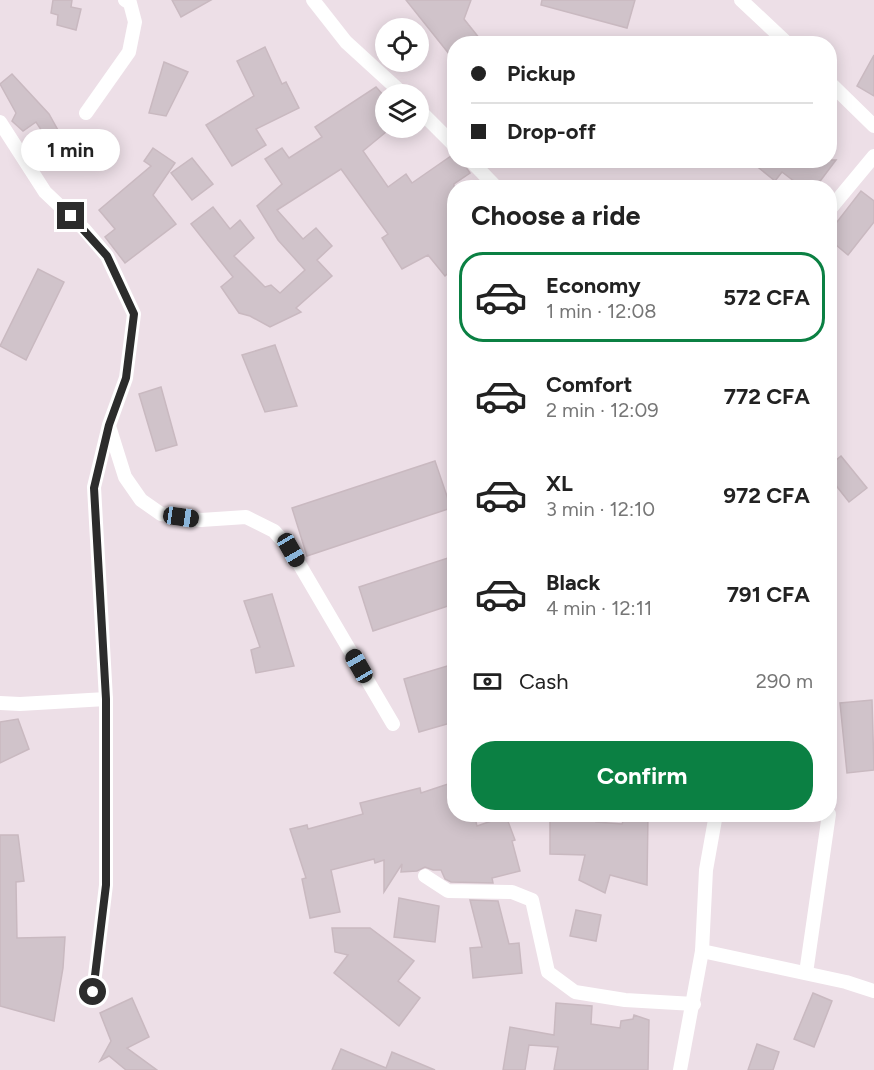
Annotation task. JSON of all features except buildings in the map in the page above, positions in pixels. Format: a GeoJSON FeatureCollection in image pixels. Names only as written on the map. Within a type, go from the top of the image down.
{"type":"FeatureCollection","features":[{"type":"Feature","properties":{"kind":"street"},"geometry":{"type":"LineString","coordinates":[[86,112],[129,52],[135,22],[130,3],[125,0]]}},
{"type":"Feature","properties":{"kind":"street"},"geometry":{"type":"LineString","coordinates":[[313,0],[346,42],[392,84]]}},
{"type":"Feature","properties":{"kind":"street"},"geometry":{"type":"LineString","coordinates":[[741,0],[779,36]]}},
{"type":"Feature","properties":{"kind":"street"},"geometry":{"type":"LineString","coordinates":[[837,90],[874,126]]}},
{"type":"Feature","properties":{"kind":"street"},"geometry":{"type":"LineString","coordinates":[[429,121],[447,138]]}},
{"type":"Feature","properties":{"kind":"street"},"geometry":{"type":"LineString","coordinates":[[0,122],[45,192],[84,229],[107,256],[134,314],[126,378],[109,425],[94,488],[106,699],[106,885],[93,992]]}},
{"type":"Feature","properties":{"kind":"street"},"geometry":{"type":"LineString","coordinates":[[837,201],[874,156]]}},
{"type":"Feature","properties":{"kind":"street"},"geometry":{"type":"LineString","coordinates":[[478,168],[489,180]]}},
{"type":"Feature","properties":{"kind":"street"},"geometry":{"type":"LineString","coordinates":[[109,425],[125,477],[141,500],[161,514],[201,520],[246,517],[274,531],[291,550],[393,724]]}},
{"type":"Feature","properties":{"kind":"street"},"geometry":{"type":"LineString","coordinates":[[0,703],[106,699]]}},
{"type":"Feature","properties":{"kind":"street"},"geometry":{"type":"LineString","coordinates":[[680,1070],[702,951],[706,870],[715,822]]}},
{"type":"Feature","properties":{"kind":"street"},"geometry":{"type":"LineString","coordinates":[[806,973],[828,822]]}},
{"type":"Feature","properties":{"kind":"street"},"geometry":{"type":"LineString","coordinates":[[425,876],[448,891],[512,892],[532,900],[549,972],[575,992],[625,1000],[694,1004]]}},
{"type":"Feature","properties":{"kind":"street"},"geometry":{"type":"LineString","coordinates":[[702,951],[806,973],[874,991]]}},
{"type":"Feature","properties":{"kind":"route"},"geometry":{"type":"LineString","coordinates":[[71,216],[107,256],[134,314],[126,378],[109,425],[94,488],[106,699],[106,885],[93,992]]}}]}
